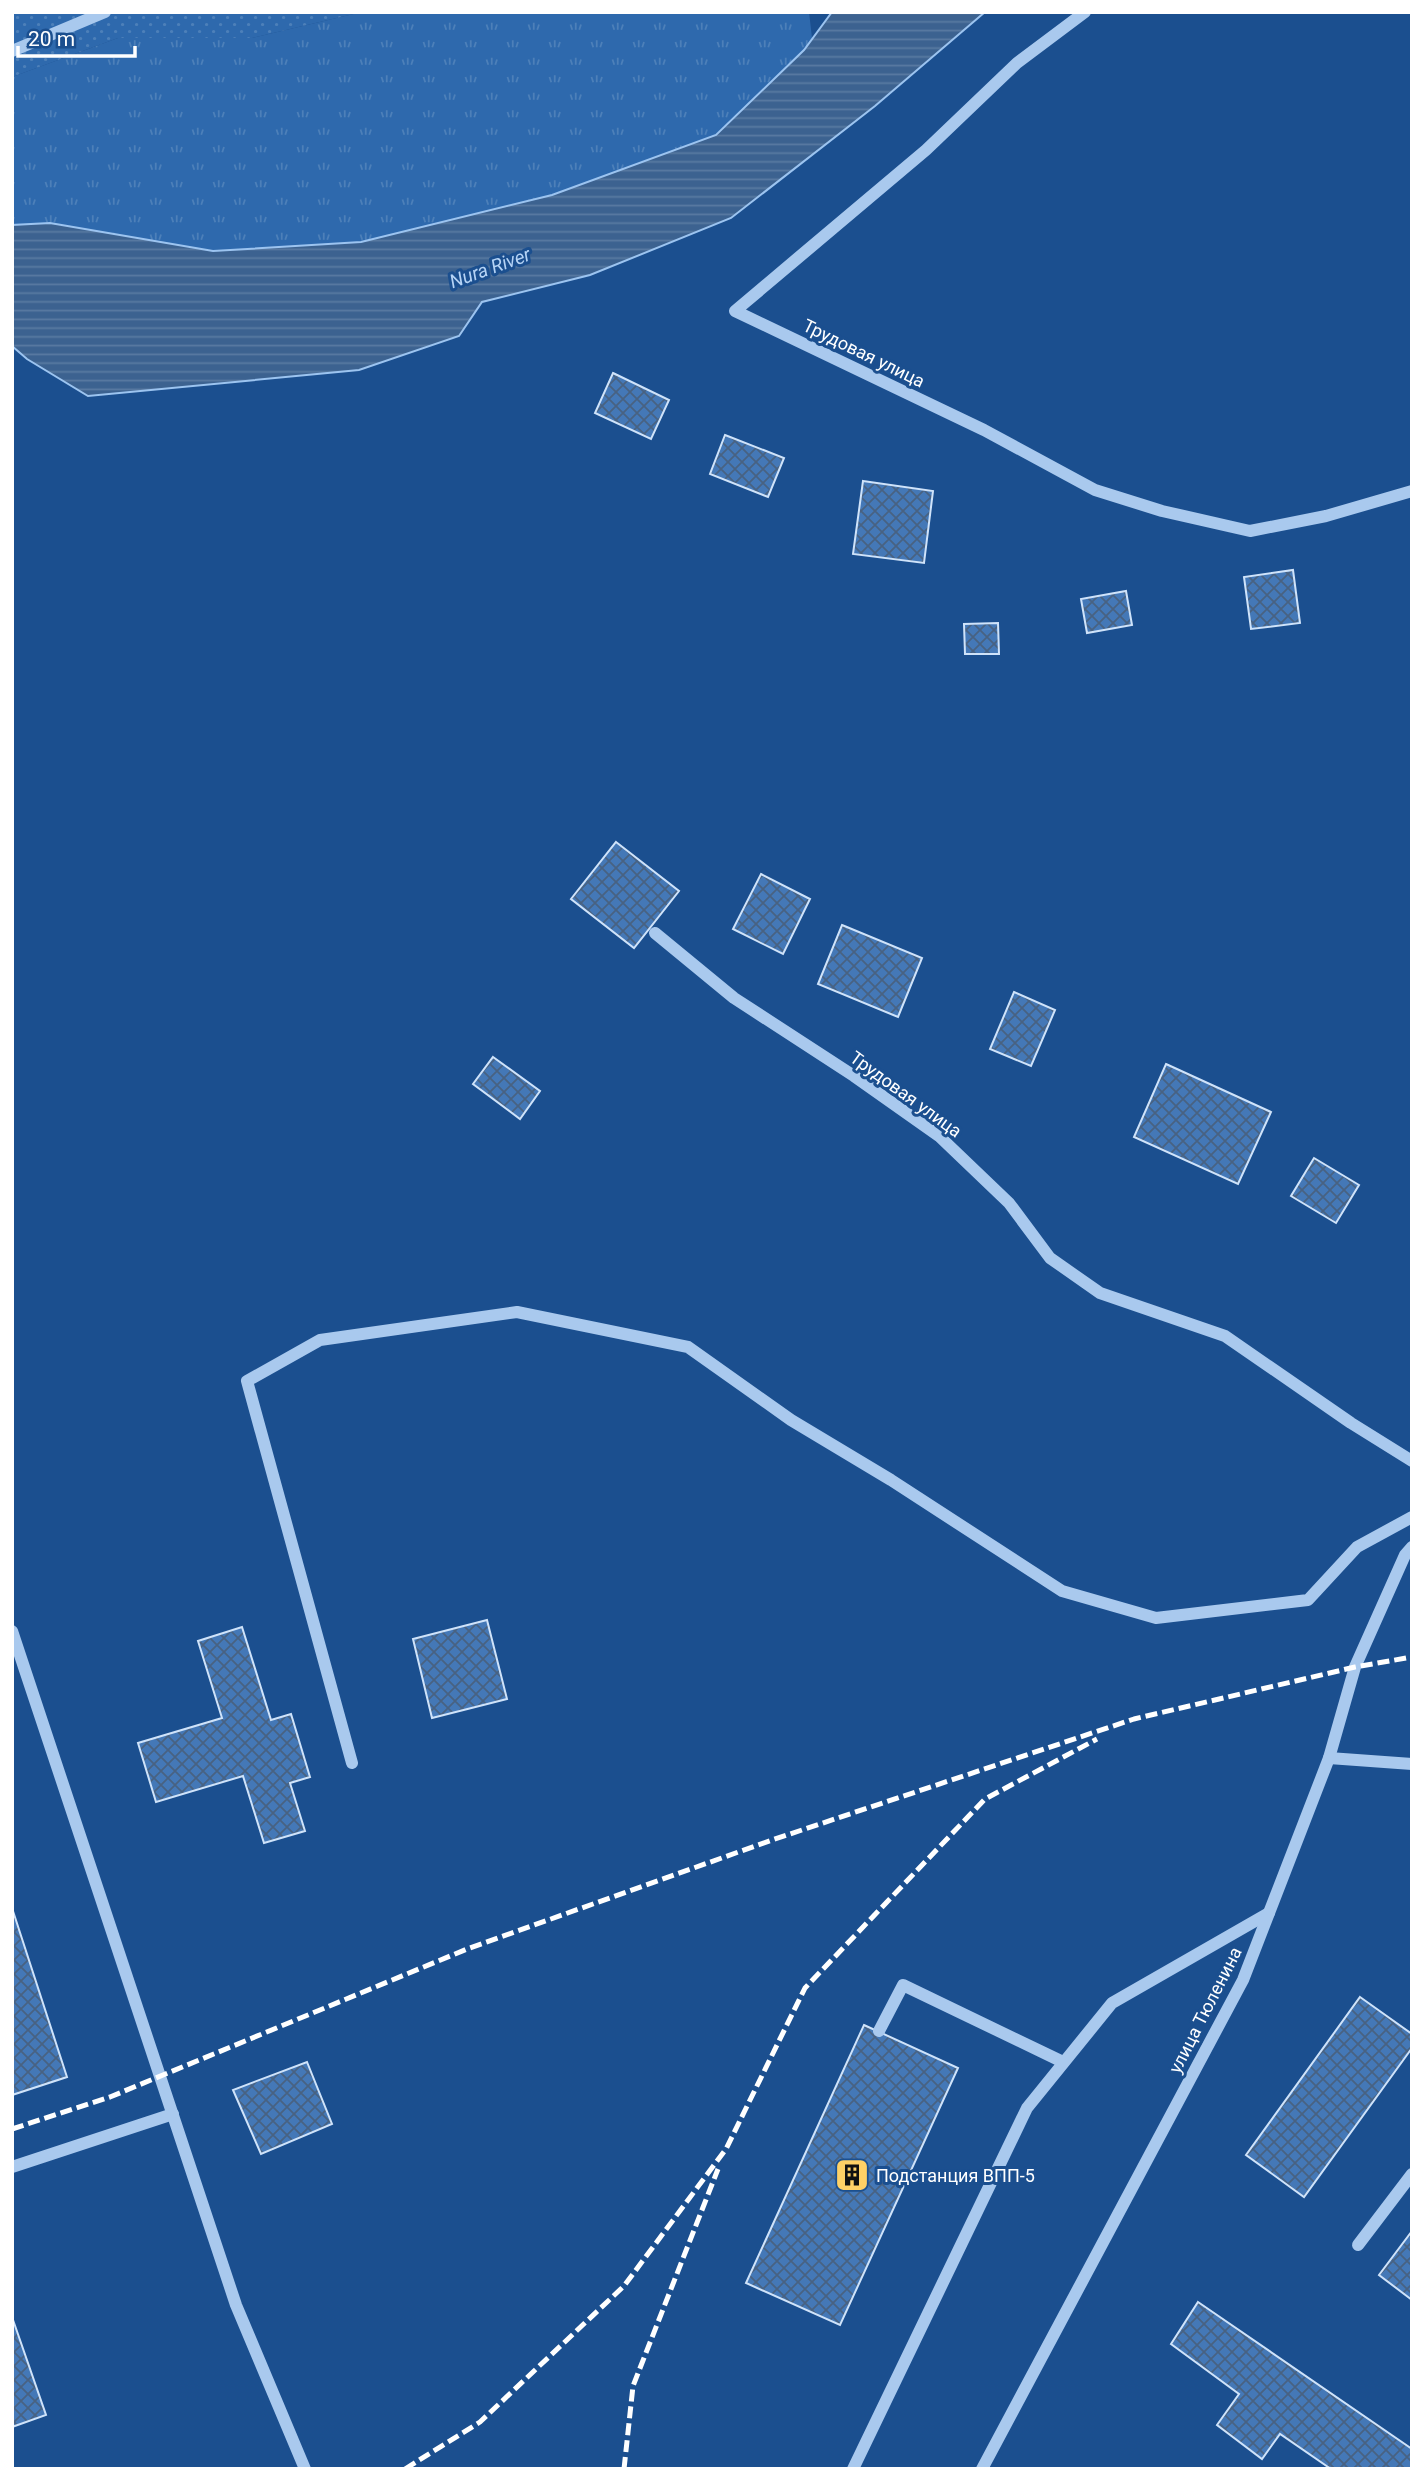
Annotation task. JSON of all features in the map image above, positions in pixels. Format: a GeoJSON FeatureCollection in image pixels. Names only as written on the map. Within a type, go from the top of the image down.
{"type":"FeatureCollection","features":[{"type":"Feature","properties":{"kind":"street"},"geometry":{"type":"LineString","coordinates":[[12,51],[105,12]]}},
{"type":"Feature","properties":{"kind":"street","name":"Трудовая улица"},"geometry":{"type":"LineString","coordinates":[[1085,12],[1017,63],[926,150],[736,311],[984,430],[1096,490],[1162,511],[1250,531],[1326,516],[1412,491]]}},
{"type":"Feature","properties":{"kind":"street","name":"Трудовая улица"},"geometry":{"type":"LineString","coordinates":[[655,933],[734,998],[854,1076],[939,1136],[1009,1203],[1050,1258],[1100,1293],[1225,1336],[1351,1423],[1412,1461]]}},
{"type":"Feature","properties":{"kind":"street"},"geometry":{"type":"LineString","coordinates":[[352,1763],[247,1381],[320,1340],[517,1312],[688,1347],[791,1420],[891,1480],[1062,1591],[1156,1618],[1308,1600],[1357,1547],[1412,1517]]}},
{"type":"Feature","properties":{"kind":"street","name":"улица Тюленина"},"geometry":{"type":"LineString","coordinates":[[982,2469],[1243,1980],[1329,1758],[1355,1667],[1410,1552]]}},
{"type":"Feature","properties":{"kind":"street"},"geometry":{"type":"LineString","coordinates":[[12,1631],[236,2305],[305,2469]]}},
{"type":"Feature","properties":{"kind":"street"},"geometry":{"type":"LineString","coordinates":[[1329,1758],[1412,1764]]}},
{"type":"Feature","properties":{"kind":"street"},"geometry":{"type":"LineString","coordinates":[[853,2469],[1027,2108],[1112,2003],[1269,1913]]}},
{"type":"Feature","properties":{"kind":"street"},"geometry":{"type":"LineString","coordinates":[[879,2031],[903,1986],[1063,2062]]}},
{"type":"Feature","properties":{"kind":"street"},"geometry":{"type":"LineString","coordinates":[[12,2168],[173,2114]]}},
{"type":"Feature","properties":{"kind":"street"},"geometry":{"type":"LineString","coordinates":[[1358,2245],[1412,2174]]}},
{"type":"Feature","properties":{"kind":"green space"},"geometry":{"type":"Polygon","coordinates":[[[12,12],[362,12],[252,38],[118,38],[12,77],[12,12]]]}},
{"type":"Feature","properties":{"kind":"green space"},"geometry":{"type":"Polygon","coordinates":[[[362,12],[809,12],[813,47],[682,164],[311,292],[12,236],[12,77],[118,38],[252,38],[362,12]]]}},
{"type":"Feature","properties":{"kind":"water","name":"Nura River"},"geometry":{"type":"Polygon","coordinates":[[[832,12],[985,12],[875,106],[731,218],[590,275],[482,302],[459,336],[359,370],[88,396],[27,359],[12,346],[12,225],[50,223],[213,251],[361,242],[552,195],[716,135],[804,50],[832,12]]]}},
{"type":"Feature","properties":{"kind":"building"},"geometry":{"type":"Polygon","coordinates":[[[613,373],[669,400],[651,439],[595,413],[613,373]]]}},
{"type":"Feature","properties":{"kind":"building"},"geometry":{"type":"Polygon","coordinates":[[[725,435],[784,458],[768,497],[710,474],[725,435]]]}},
{"type":"Feature","properties":{"kind":"building"},"geometry":{"type":"Polygon","coordinates":[[[863,481],[933,491],[924,563],[853,554],[863,481]]]}},
{"type":"Feature","properties":{"kind":"building"},"geometry":{"type":"Polygon","coordinates":[[[1293,570],[1300,623],[1251,629],[1244,577],[1293,570]]]}},
{"type":"Feature","properties":{"kind":"building"},"geometry":{"type":"Polygon","coordinates":[[[1126,591],[1132,625],[1087,633],[1081,599],[1126,591]]]}},
{"type":"Feature","properties":{"kind":"building"},"geometry":{"type":"Polygon","coordinates":[[[998,623],[999,654],[965,654],[964,624],[998,623]]]}},
{"type":"Feature","properties":{"kind":"building"},"geometry":{"type":"Polygon","coordinates":[[[616,842],[679,891],[634,948],[571,899],[616,842]]]}},
{"type":"Feature","properties":{"kind":"building"},"geometry":{"type":"Polygon","coordinates":[[[761,874],[810,899],[783,954],[733,929],[761,874]]]}},
{"type":"Feature","properties":{"kind":"building"},"geometry":{"type":"Polygon","coordinates":[[[842,925],[922,958],[898,1017],[818,984],[842,925]]]}},
{"type":"Feature","properties":{"kind":"building"},"geometry":{"type":"Polygon","coordinates":[[[1014,992],[1055,1010],[1031,1066],[990,1049],[1014,992]]]}},
{"type":"Feature","properties":{"kind":"building"},"geometry":{"type":"Polygon","coordinates":[[[493,1057],[540,1091],[520,1119],[473,1084],[493,1057]]]}},
{"type":"Feature","properties":{"kind":"building"},"geometry":{"type":"Polygon","coordinates":[[[1166,1064],[1271,1112],[1238,1184],[1134,1137],[1166,1064]]]}},
{"type":"Feature","properties":{"kind":"building"},"geometry":{"type":"Polygon","coordinates":[[[1314,1158],[1359,1185],[1336,1223],[1291,1196],[1314,1158]]]}},
{"type":"Feature","properties":{"kind":"building"},"geometry":{"type":"Polygon","coordinates":[[[487,1620],[507,1699],[432,1718],[413,1639],[487,1620]]]}},
{"type":"Feature","properties":{"kind":"building"},"geometry":{"type":"Polygon","coordinates":[[[242,1627],[271,1720],[291,1714],[310,1777],[290,1783],[305,1831],[264,1843],[243,1776],[156,1802],[138,1743],[222,1718],[198,1641],[242,1627]]]}},
{"type":"Feature","properties":{"kind":"building"},"geometry":{"type":"Polygon","coordinates":[[[12,1908],[67,2077],[12,2095],[12,1908]]]}},
{"type":"Feature","properties":{"kind":"building"},"geometry":{"type":"Polygon","coordinates":[[[1360,1997],[1412,2034],[1412,2048],[1304,2197],[1246,2155],[1360,1997]]]}},
{"type":"Feature","properties":{"kind":"building","name":"Подстанция ВПП-5"},"geometry":{"type":"Polygon","coordinates":[[[864,2025],[958,2068],[840,2325],[746,2283],[864,2025]]]}},
{"type":"Feature","properties":{"kind":"building"},"geometry":{"type":"Polygon","coordinates":[[[307,2062],[332,2124],[261,2154],[233,2090],[307,2062]]]}},
{"type":"Feature","properties":{"kind":"building"},"geometry":{"type":"Polygon","coordinates":[[[1412,2231],[1412,2300],[1379,2275],[1412,2231]]]}},
{"type":"Feature","properties":{"kind":"building"},"geometry":{"type":"Polygon","coordinates":[[[1198,2302],[1412,2449],[1412,2469],[1331,2469],[1280,2434],[1262,2459],[1217,2425],[1239,2394],[1171,2344],[1198,2302]]]}},
{"type":"Feature","properties":{"kind":"building"},"geometry":{"type":"Polygon","coordinates":[[[12,2317],[46,2415],[12,2427],[12,2317]]]}},
{"type":"Feature","properties":{"kind":"railway"},"geometry":{"type":"LineString","coordinates":[[12,2129],[110,2097],[467,1949],[772,1840],[1134,1719],[1355,1667],[1412,1657]]}},
{"type":"Feature","properties":{"kind":"railway"},"geometry":{"type":"LineString","coordinates":[[405,2469],[480,2422],[624,2286],[726,2149],[805,1988],[985,1799],[1097,1739]]}},
{"type":"Feature","properties":{"kind":"railway"},"geometry":{"type":"LineString","coordinates":[[624,2469],[633,2386],[718,2169]]}},
{"type":"Feature","properties":{"kind":"place","name":"Подстанция ВПП-5"},"geometry":{"type":"Point","coordinates":[852,2175]}}]}
